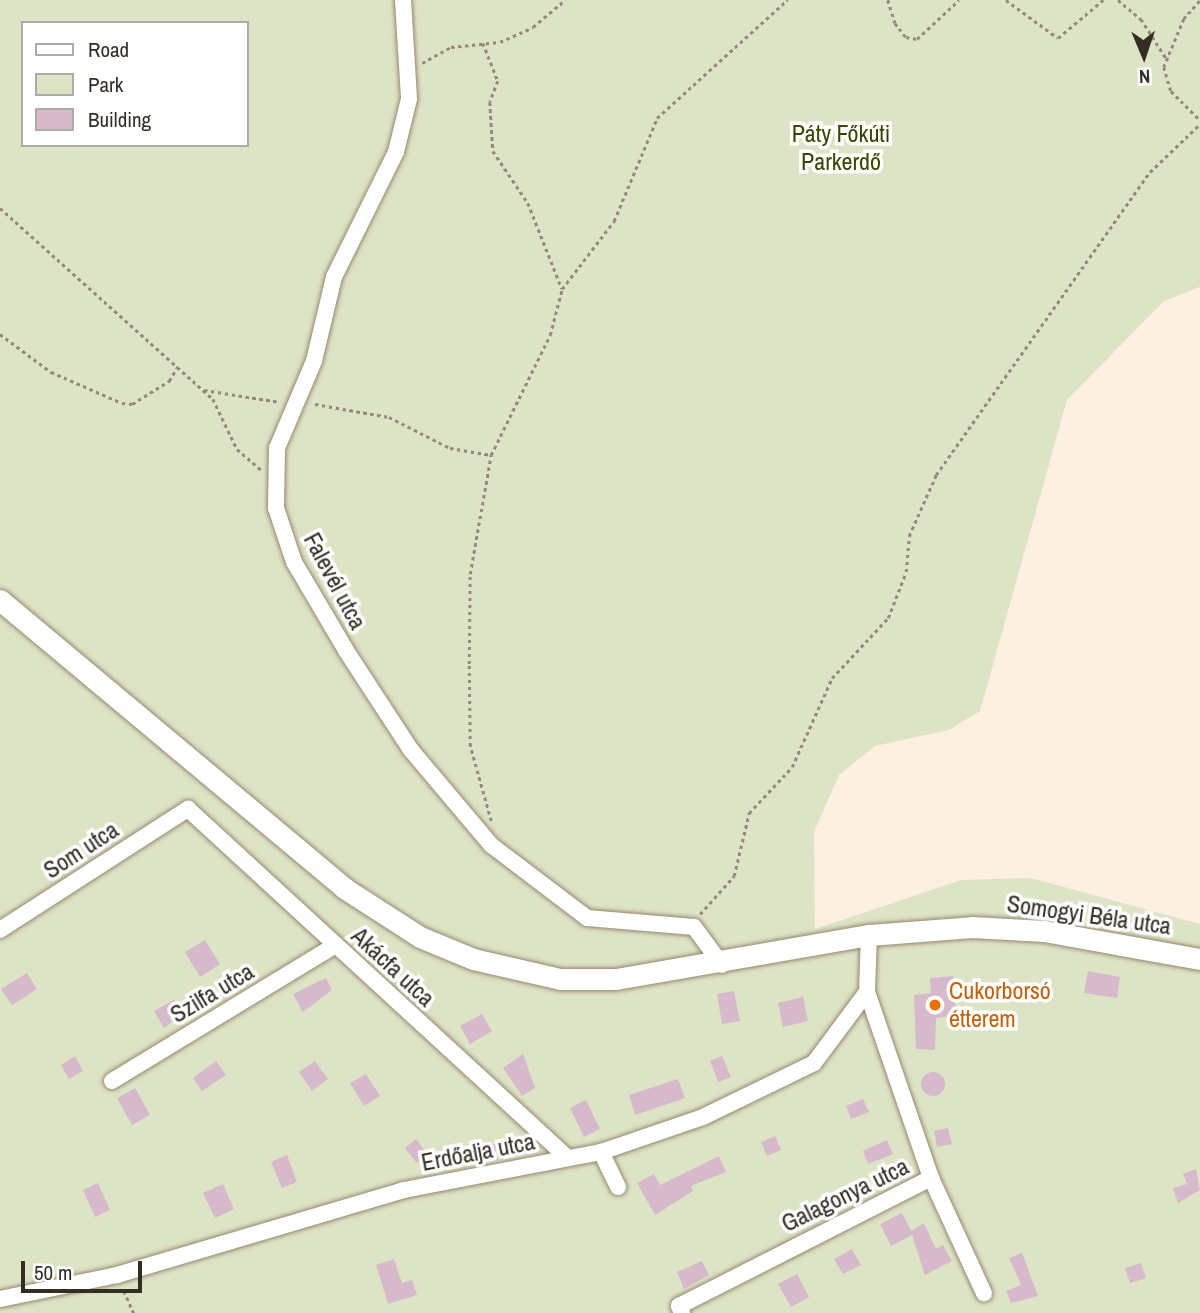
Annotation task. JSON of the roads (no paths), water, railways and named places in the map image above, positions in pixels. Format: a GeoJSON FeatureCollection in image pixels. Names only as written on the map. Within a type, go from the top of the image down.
{"type":"FeatureCollection","features":[{"type":"Feature","properties":{"kind":"main road","name":"Somogyi Béla utca"},"geometry":{"type":"LineString","coordinates":[[0,600],[344,888],[420,937],[473,959],[560,979],[616,979],[722,965],[869,935],[972,927],[1044,931],[1200,959]]}},
{"type":"Feature","properties":{"kind":"street","name":"Falevél utca"},"geometry":{"type":"LineString","coordinates":[[403,0],[410,74],[396,152],[334,277],[314,361],[295,404],[272,474],[294,562],[340,641],[411,750],[491,845],[587,918],[694,927],[722,965]]}},
{"type":"Feature","properties":{"kind":"street","name":"Som utca"},"geometry":{"type":"LineString","coordinates":[[0,930],[188,809]]}},
{"type":"Feature","properties":{"kind":"street","name":"Akácfa utca"},"geometry":{"type":"LineString","coordinates":[[188,809],[568,1158]]}},
{"type":"Feature","properties":{"kind":"street"},"geometry":{"type":"LineString","coordinates":[[867,992],[869,935]]}},
{"type":"Feature","properties":{"kind":"street","name":"Szilfa utca"},"geometry":{"type":"LineString","coordinates":[[112,1081],[336,945]]}},
{"type":"Feature","properties":{"kind":"street","name":"Erdőalja utca"},"geometry":{"type":"LineString","coordinates":[[0,1299],[117,1275],[331,1208],[601,1152],[703,1117],[814,1063],[867,992]]}},
{"type":"Feature","properties":{"kind":"street","name":"Galagonya utca"},"geometry":{"type":"LineString","coordinates":[[681,1309],[932,1178],[867,992]]}},
{"type":"Feature","properties":{"kind":"street"},"geometry":{"type":"LineString","coordinates":[[601,1152],[618,1187]]}},
{"type":"Feature","properties":{"kind":"street"},"geometry":{"type":"LineString","coordinates":[[932,1178],[984,1293]]}},
{"type":"Feature","properties":{"kind":"place","name":"Cukorborsó étterem"},"geometry":{"type":"Point","coordinates":[935,1005]}},
{"type":"Feature","properties":{"kind":"park label","name":"Páty Főkúti Parkerdő"},"geometry":{"type":"Point","coordinates":[841,148]}}]}
